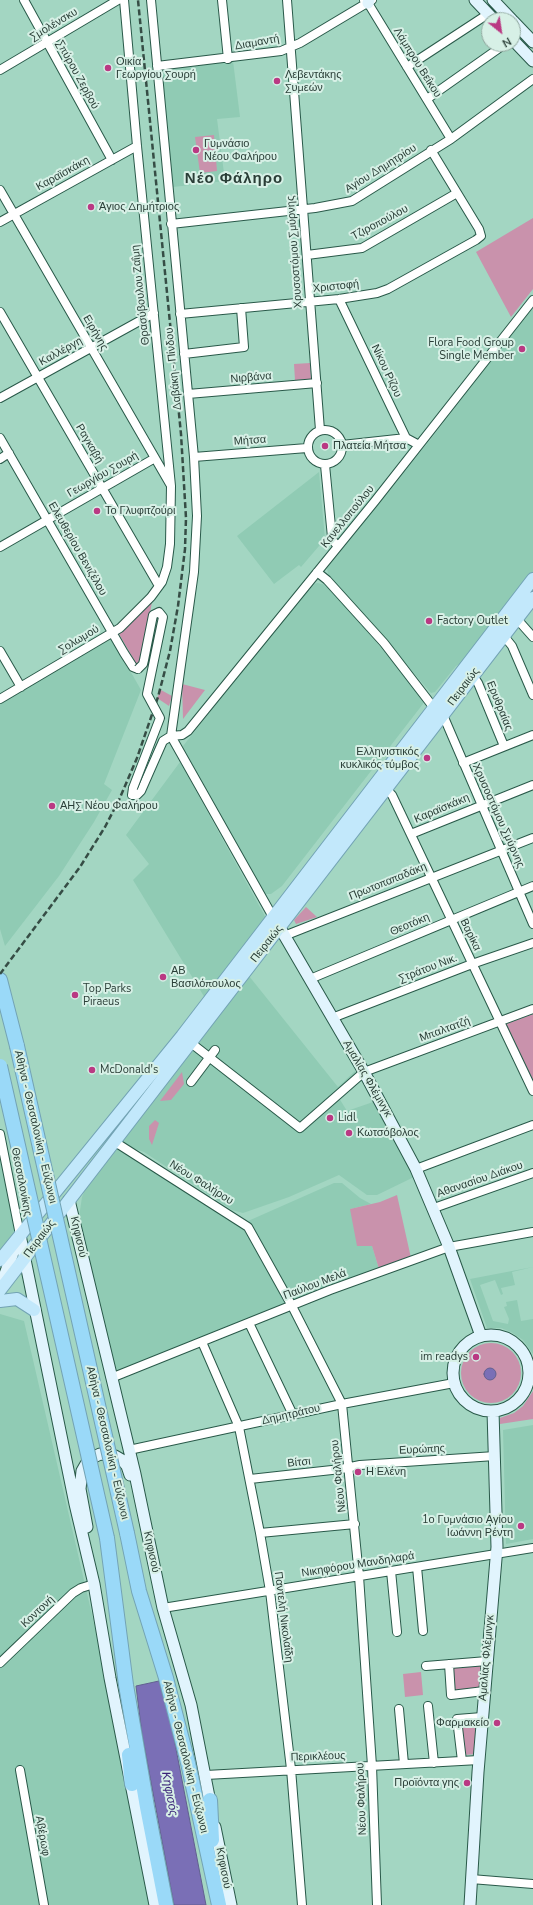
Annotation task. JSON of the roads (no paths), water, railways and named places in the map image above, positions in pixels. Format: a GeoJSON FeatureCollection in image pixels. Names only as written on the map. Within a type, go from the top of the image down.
{"type":"FeatureCollection","features":[{"type":"Feature","properties":{"kind":"highway","name":"Αθήνα - Θεσσαλονίκη - Εύζωνοι"},"geometry":{"type":"LineString","coordinates":[[0,980],[23,1074],[139,1592],[166,1678],[188,1763],[219,1905]]}},
{"type":"Feature","properties":{"kind":"highway","name":"Αθήνα - Θεσσαλονίκη - Εύζωνοι"},"geometry":{"type":"LineString","coordinates":[[0,1066],[107,1538],[126,1685],[166,1905]]}},
{"type":"Feature","properties":{"kind":"highway"},"geometry":{"type":"LineString","coordinates":[[126,1685],[124,1708],[132,1784]]}},
{"type":"Feature","properties":{"kind":"highway"},"geometry":{"type":"LineString","coordinates":[[210,1800],[214,1878]]}},
{"type":"Feature","properties":{"kind":"main road"},"geometry":{"type":"LineString","coordinates":[[493,0],[504,12]]}},
{"type":"Feature","properties":{"kind":"main road"},"geometry":{"type":"LineString","coordinates":[[521,30],[533,42]]}},
{"type":"Feature","properties":{"kind":"main road"},"geometry":{"type":"LineString","coordinates":[[521,48],[533,61]]}},
{"type":"Feature","properties":{"kind":"main road","name":"Πειραιώς"},"geometry":{"type":"LineString","coordinates":[[0,1290],[191,1043],[282,932],[386,789],[533,579]]}},
{"type":"Feature","properties":{"kind":"main road","name":"Πειραιώς"},"geometry":{"type":"LineString","coordinates":[[0,1260],[182,1036],[273,917],[439,712],[473,676],[533,598]]}},
{"type":"Feature","properties":{"kind":"main road","name":"Αμαλίας Φλέμινγκ"},"geometry":{"type":"LineString","coordinates":[[273,917],[364,1072],[416,1169],[434,1208],[481,1336]]}},
{"type":"Feature","properties":{"kind":"main road","name":"Κηφισού"},"geometry":{"type":"LineString","coordinates":[[70,1200],[129,1450],[163,1608],[191,1705],[231,1905]]}},
{"type":"Feature","properties":{"kind":"main road"},"geometry":{"type":"LineString","coordinates":[[20,1235],[34,1310],[75,1504],[94,1584],[112,1686],[155,1905]]}},
{"type":"Feature","properties":{"kind":"main road"},"geometry":{"type":"LineString","coordinates":[[0,1283],[7,1270],[20,1235]]}},
{"type":"Feature","properties":{"kind":"main road"},"geometry":{"type":"LineString","coordinates":[[0,1300],[17,1299],[34,1310]]}},
{"type":"Feature","properties":{"kind":"main road"},"geometry":{"type":"LineString","coordinates":[[481,1336],[496,1336],[512,1342],[524,1355],[531,1367],[526,1388],[518,1400],[506,1408],[493,1411],[485,1411],[471,1406],[460,1396],[454,1383],[453,1367],[460,1351],[466,1344],[481,1336]]}},
{"type":"Feature","properties":{"kind":"main road","name":"Αμαλίας Φλέμινγκ"},"geometry":{"type":"LineString","coordinates":[[470,1905],[482,1717],[496,1554],[493,1411]]}},
{"type":"Feature","properties":{"kind":"main road"},"geometry":{"type":"LineString","coordinates":[[94,1584],[91,1544],[80,1489],[82,1471],[86,1464],[92,1458],[100,1454],[115,1456],[122,1460],[127,1466],[144,1516]]}},
{"type":"Feature","properties":{"kind":"street","name":"Σπύρου Ζερβού"},"geometry":{"type":"LineString","coordinates":[[24,0],[112,160]]}},
{"type":"Feature","properties":{"kind":"street","name":"Σμολένσκυ"},"geometry":{"type":"LineString","coordinates":[[0,70],[118,0]]}},
{"type":"Feature","properties":{"kind":"street","name":"Θρασύβουλου Ζαΐμη"},"geometry":{"type":"LineString","coordinates":[[124,0],[171,486],[168,561],[165,573],[159,586]]}},
{"type":"Feature","properties":{"kind":"street","name":"Δαβάκη - Πίνδου"},"geometry":{"type":"LineString","coordinates":[[151,0],[194,457],[197,534],[194,572],[171,736]]}},
{"type":"Feature","properties":{"kind":"street"},"geometry":{"type":"LineString","coordinates":[[222,0],[228,59]]}},
{"type":"Feature","properties":{"kind":"street","name":"Χρυσοστόμου Σμύρνης"},"geometry":{"type":"LineString","coordinates":[[287,0],[320,430]]}},
{"type":"Feature","properties":{"kind":"street","name":"Διαμαντή"},"geometry":{"type":"LineString","coordinates":[[157,66],[228,59],[281,51],[291,48],[368,1]]}},
{"type":"Feature","properties":{"kind":"street","name":"Λάμπρου Βεΐκου"},"geometry":{"type":"LineString","coordinates":[[368,1],[451,139]]}},
{"type":"Feature","properties":{"kind":"street"},"geometry":{"type":"LineString","coordinates":[[407,67],[484,8]]}},
{"type":"Feature","properties":{"kind":"street"},"geometry":{"type":"LineString","coordinates":[[427,99],[494,52]]}},
{"type":"Feature","properties":{"kind":"street","name":"Αγίου Δημητρίου"},"geometry":{"type":"LineString","coordinates":[[171,224],[303,209],[352,201],[451,139],[533,79]]}},
{"type":"Feature","properties":{"kind":"street","name":"Καραϊσκάκη"},"geometry":{"type":"LineString","coordinates":[[0,222],[137,146]]}},
{"type":"Feature","properties":{"kind":"street"},"geometry":{"type":"LineString","coordinates":[[432,150],[457,193]]}},
{"type":"Feature","properties":{"kind":"street","name":"Ειρήνης"},"geometry":{"type":"LineString","coordinates":[[0,190],[171,486]]}},
{"type":"Feature","properties":{"kind":"street","name":"Χριστοφή"},"geometry":{"type":"LineString","coordinates":[[180,314],[339,299],[377,293],[388,289],[481,236],[479,229],[457,193]]}},
{"type":"Feature","properties":{"kind":"street","name":"Τζιροπούλου"},"geometry":{"type":"LineString","coordinates":[[307,255],[362,248],[457,193]]}},
{"type":"Feature","properties":{"kind":"street","name":"Νίκου Ρίζου"},"geometry":{"type":"LineString","coordinates":[[339,299],[406,438]]}},
{"type":"Feature","properties":{"kind":"street","name":"Κανελλοπούλου"},"geometry":{"type":"LineString","coordinates":[[171,736],[182,735],[188,732],[419,445],[533,300]]}},
{"type":"Feature","properties":{"kind":"street"},"geometry":{"type":"LineString","coordinates":[[184,354],[244,347],[240,308]]}},
{"type":"Feature","properties":{"kind":"street","name":"Ραγκαβή"},"geometry":{"type":"LineString","coordinates":[[0,312],[159,586]]}},
{"type":"Feature","properties":{"kind":"street","name":"Καλλέργη"},"geometry":{"type":"LineString","coordinates":[[0,398],[154,313]]}},
{"type":"Feature","properties":{"kind":"street","name":"Νιρβάνα"},"geometry":{"type":"LineString","coordinates":[[188,394],[316,383]]}},
{"type":"Feature","properties":{"kind":"street"},"geometry":{"type":"LineString","coordinates":[[320,430],[329,430],[336,433],[342,445],[341,453],[338,459],[333,463],[325,465],[314,460],[309,455],[307,448],[310,438],[320,430]]}},
{"type":"Feature","properties":{"kind":"street","name":"Ελευθερίου Βενιζέλου"},"geometry":{"type":"LineString","coordinates":[[0,438],[112,633],[133,666],[138,669],[144,660],[153,615],[159,612],[163,617],[147,694],[160,718],[132,791],[133,796],[137,795],[141,791],[163,741],[171,736]]}},
{"type":"Feature","properties":{"kind":"street"},"geometry":{"type":"LineString","coordinates":[[342,445],[406,438],[419,445]]}},
{"type":"Feature","properties":{"kind":"street","name":"Μήτσα"},"geometry":{"type":"LineString","coordinates":[[194,457],[307,448]]}},
{"type":"Feature","properties":{"kind":"street"},"geometry":{"type":"LineString","coordinates":[[0,459],[9,453]]}},
{"type":"Feature","properties":{"kind":"street","name":"Γεωργίου Σουρή"},"geometry":{"type":"LineString","coordinates":[[0,547],[155,458]]}},
{"type":"Feature","properties":{"kind":"street"},"geometry":{"type":"LineString","coordinates":[[325,465],[332,537],[333,541],[338,546]]}},
{"type":"Feature","properties":{"kind":"street","name":"Χρυσοστόμου Σμύρνης"},"geometry":{"type":"LineString","coordinates":[[317,572],[327,580],[384,643],[439,712],[463,763],[533,924]]}},
{"type":"Feature","properties":{"kind":"street","name":"Σολωμού"},"geometry":{"type":"LineString","coordinates":[[0,699],[112,633],[136,614],[159,586]]}},
{"type":"Feature","properties":{"kind":"street"},"geometry":{"type":"LineString","coordinates":[[517,619],[533,637]]}},
{"type":"Feature","properties":{"kind":"street"},"geometry":{"type":"LineString","coordinates":[[504,636],[512,646],[532,691]]}},
{"type":"Feature","properties":{"kind":"street"},"geometry":{"type":"LineString","coordinates":[[0,651],[21,687]]}},
{"type":"Feature","properties":{"kind":"street","name":"Ερυθραίας"},"geometry":{"type":"LineString","coordinates":[[473,676],[478,683],[504,746]]}},
{"type":"Feature","properties":{"kind":"street"},"geometry":{"type":"LineString","coordinates":[[463,763],[533,735]]}},
{"type":"Feature","properties":{"kind":"street"},"geometry":{"type":"LineString","coordinates":[[171,736],[273,917]]}},
{"type":"Feature","properties":{"kind":"street","name":"Καραϊσκάκη"},"geometry":{"type":"LineString","coordinates":[[411,834],[533,785]]}},
{"type":"Feature","properties":{"kind":"street","name":"Βαρίκα"},"geometry":{"type":"LineString","coordinates":[[386,789],[392,795],[411,834],[533,1091]]}},
{"type":"Feature","properties":{"kind":"street","name":"Πρωτοπαπαδάκη"},"geometry":{"type":"LineString","coordinates":[[282,932],[533,838]]}},
{"type":"Feature","properties":{"kind":"street","name":"Θεοτόκη"},"geometry":{"type":"LineString","coordinates":[[310,979],[533,886]]}},
{"type":"Feature","properties":{"kind":"street","name":"Στράτου Νικ."},"geometry":{"type":"LineString","coordinates":[[332,1018],[472,964],[533,943]]}},
{"type":"Feature","properties":{"kind":"street","name":"Μπαλτατζή"},"geometry":{"type":"LineString","coordinates":[[364,1072],[533,1009]]}},
{"type":"Feature","properties":{"kind":"street"},"geometry":{"type":"LineString","coordinates":[[191,1043],[300,1128],[364,1072]]}},
{"type":"Feature","properties":{"kind":"street"},"geometry":{"type":"LineString","coordinates":[[191,1082],[215,1050]]}},
{"type":"Feature","properties":{"kind":"street"},"geometry":{"type":"LineString","coordinates":[[416,1169],[533,1125]]}},
{"type":"Feature","properties":{"kind":"street","name":"Θεσσαλονίκης"},"geometry":{"type":"LineString","coordinates":[[0,1139],[20,1235]]}},
{"type":"Feature","properties":{"kind":"street","name":"Νέου Φαλήρου"},"geometry":{"type":"LineString","coordinates":[[115,1142],[248,1227],[292,1306],[342,1404],[356,1524],[372,1766],[377,1905]]}},
{"type":"Feature","properties":{"kind":"street","name":"Αθανασίου Διάκου"},"geometry":{"type":"LineString","coordinates":[[434,1208],[533,1173]]}},
{"type":"Feature","properties":{"kind":"street","name":"Παύλου Μελά"},"geometry":{"type":"LineString","coordinates":[[111,1378],[292,1306],[449,1247],[533,1232]]}},
{"type":"Feature","properties":{"kind":"street"},"geometry":{"type":"LineString","coordinates":[[249,1323],[293,1415]]}},
{"type":"Feature","properties":{"kind":"street","name":"Παντελή Νικολαΐδη"},"geometry":{"type":"LineString","coordinates":[[202,1342],[238,1427],[260,1533],[270,1591],[291,1769],[302,1905]]}},
{"type":"Feature","properties":{"kind":"street","name":"Δημητράτου"},"geometry":{"type":"LineString","coordinates":[[129,1450],[342,1404],[454,1383]]}},
{"type":"Feature","properties":{"kind":"street","name":"Ευρώπης"},"geometry":{"type":"LineString","coordinates":[[350,1466],[495,1456]]}},
{"type":"Feature","properties":{"kind":"street","name":"Βίτσι"},"geometry":{"type":"LineString","coordinates":[[250,1479],[341,1469],[350,1466]]}},
{"type":"Feature","properties":{"kind":"street"},"geometry":{"type":"LineString","coordinates":[[260,1533],[356,1524]]}},
{"type":"Feature","properties":{"kind":"street","name":"Νικηφόρου Μανδηλαρά"},"geometry":{"type":"LineString","coordinates":[[163,1608],[533,1548]]}},
{"type":"Feature","properties":{"kind":"street"},"geometry":{"type":"LineString","coordinates":[[417,1567],[423,1631]]}},
{"type":"Feature","properties":{"kind":"street"},"geometry":{"type":"LineString","coordinates":[[391,1571],[397,1632]]}},
{"type":"Feature","properties":{"kind":"street","name":"Κοντονή"},"geometry":{"type":"LineString","coordinates":[[0,1663],[73,1593],[81,1588],[94,1584]]}},
{"type":"Feature","properties":{"kind":"street"},"geometry":{"type":"LineString","coordinates":[[426,1666],[487,1661]]}},
{"type":"Feature","properties":{"kind":"street"},"geometry":{"type":"LineString","coordinates":[[449,1664],[451,1694],[484,1691]]}},
{"type":"Feature","properties":{"kind":"street"},"geometry":{"type":"LineString","coordinates":[[428,1706],[434,1763]]}},
{"type":"Feature","properties":{"kind":"street"},"geometry":{"type":"LineString","coordinates":[[398,1709],[404,1764]]}},
{"type":"Feature","properties":{"kind":"street"},"geometry":{"type":"LineString","coordinates":[[462,1761],[457,1719],[482,1717]]}},
{"type":"Feature","properties":{"kind":"street","name":"Περικλέους"},"geometry":{"type":"LineString","coordinates":[[206,1775],[291,1769],[479,1760]]}},
{"type":"Feature","properties":{"kind":"street","name":"Αβέρωφ"},"geometry":{"type":"LineString","coordinates":[[20,1770],[44,1905]]}},
{"type":"Feature","properties":{"kind":"street"},"geometry":{"type":"LineString","coordinates":[[471,1879],[533,1884]]}},
{"type":"Feature","properties":{"kind":"water"},"geometry":{"type":"Polygon","coordinates":[[[488,1368],[492,1368],[496,1374],[492,1380],[488,1380],[484,1376],[484,1372],[488,1368]]]}},
{"type":"Feature","properties":{"kind":"water","name":"Κηφισός"},"geometry":{"type":"Polygon","coordinates":[[[159,1681],[172,1728],[206,1905],[174,1905],[142,1734],[136,1686],[159,1681]]]}},
{"type":"Feature","properties":{"kind":"railway"},"geometry":{"type":"LineString","coordinates":[[0,974],[80,867],[105,827],[119,800],[137,758],[158,697],[170,651],[178,606],[185,549],[186,518],[181,434],[138,0]]}},
{"type":"Feature","properties":{"kind":"place","name":"Οικία Γεωργίου Σουρή"},"geometry":{"type":"Point","coordinates":[108,68]}},
{"type":"Feature","properties":{"kind":"place","name":"Λεβεντάκης Συμεών"},"geometry":{"type":"Point","coordinates":[277,81]}},
{"type":"Feature","properties":{"kind":"place","name":"Γυμνάσιο Νέου Φαλήρου"},"geometry":{"type":"Point","coordinates":[196,150]}},
{"type":"Feature","properties":{"kind":"place","name":"Άγιος Δημήτριος"},"geometry":{"type":"Point","coordinates":[91,207]}},
{"type":"Feature","properties":{"kind":"place","name":"Flora Food Group Single Member"},"geometry":{"type":"Point","coordinates":[522,349]}},
{"type":"Feature","properties":{"kind":"place","name":"Πλατεία Μήτσα"},"geometry":{"type":"Point","coordinates":[325,446]}},
{"type":"Feature","properties":{"kind":"place","name":"Το Γλυφιτζούρι"},"geometry":{"type":"Point","coordinates":[97,511]}},
{"type":"Feature","properties":{"kind":"place","name":"Factory Outlet"},"geometry":{"type":"Point","coordinates":[429,621]}},
{"type":"Feature","properties":{"kind":"place","name":"Ελληνιστικός κυκλικός τύμβος"},"geometry":{"type":"Point","coordinates":[427,758]}},
{"type":"Feature","properties":{"kind":"place","name":"ΑΗΣ Νέου Φαλήρου"},"geometry":{"type":"Point","coordinates":[52,806]}},
{"type":"Feature","properties":{"kind":"place","name":"ΑΒ Βασιλόπουλος"},"geometry":{"type":"Point","coordinates":[163,977]}},
{"type":"Feature","properties":{"kind":"place","name":"Top Parks Piraeus"},"geometry":{"type":"Point","coordinates":[75,995]}},
{"type":"Feature","properties":{"kind":"place","name":"McDonald's"},"geometry":{"type":"Point","coordinates":[92,1070]}},
{"type":"Feature","properties":{"kind":"place","name":"Lidl"},"geometry":{"type":"Point","coordinates":[330,1118]}},
{"type":"Feature","properties":{"kind":"place","name":"Κωτσόβολος"},"geometry":{"type":"Point","coordinates":[349,1133]}},
{"type":"Feature","properties":{"kind":"place","name":"im readys"},"geometry":{"type":"Point","coordinates":[476,1357]}},
{"type":"Feature","properties":{"kind":"place","name":"Η Ελένη"},"geometry":{"type":"Point","coordinates":[358,1472]}},
{"type":"Feature","properties":{"kind":"place","name":"1ο Γυμνάσιο Αγίου Ιωάννη Ρέντη"},"geometry":{"type":"Point","coordinates":[521,1526]}},
{"type":"Feature","properties":{"kind":"place","name":"Φαρμακείο"},"geometry":{"type":"Point","coordinates":[497,1723]}},
{"type":"Feature","properties":{"kind":"place","name":"Προϊόντα γης"},"geometry":{"type":"Point","coordinates":[467,1783]}},
{"type":"Feature","properties":{"kind":"district","name":"Νέο Φάληρο"},"geometry":{"type":"Point","coordinates":[234,179]}}]}
